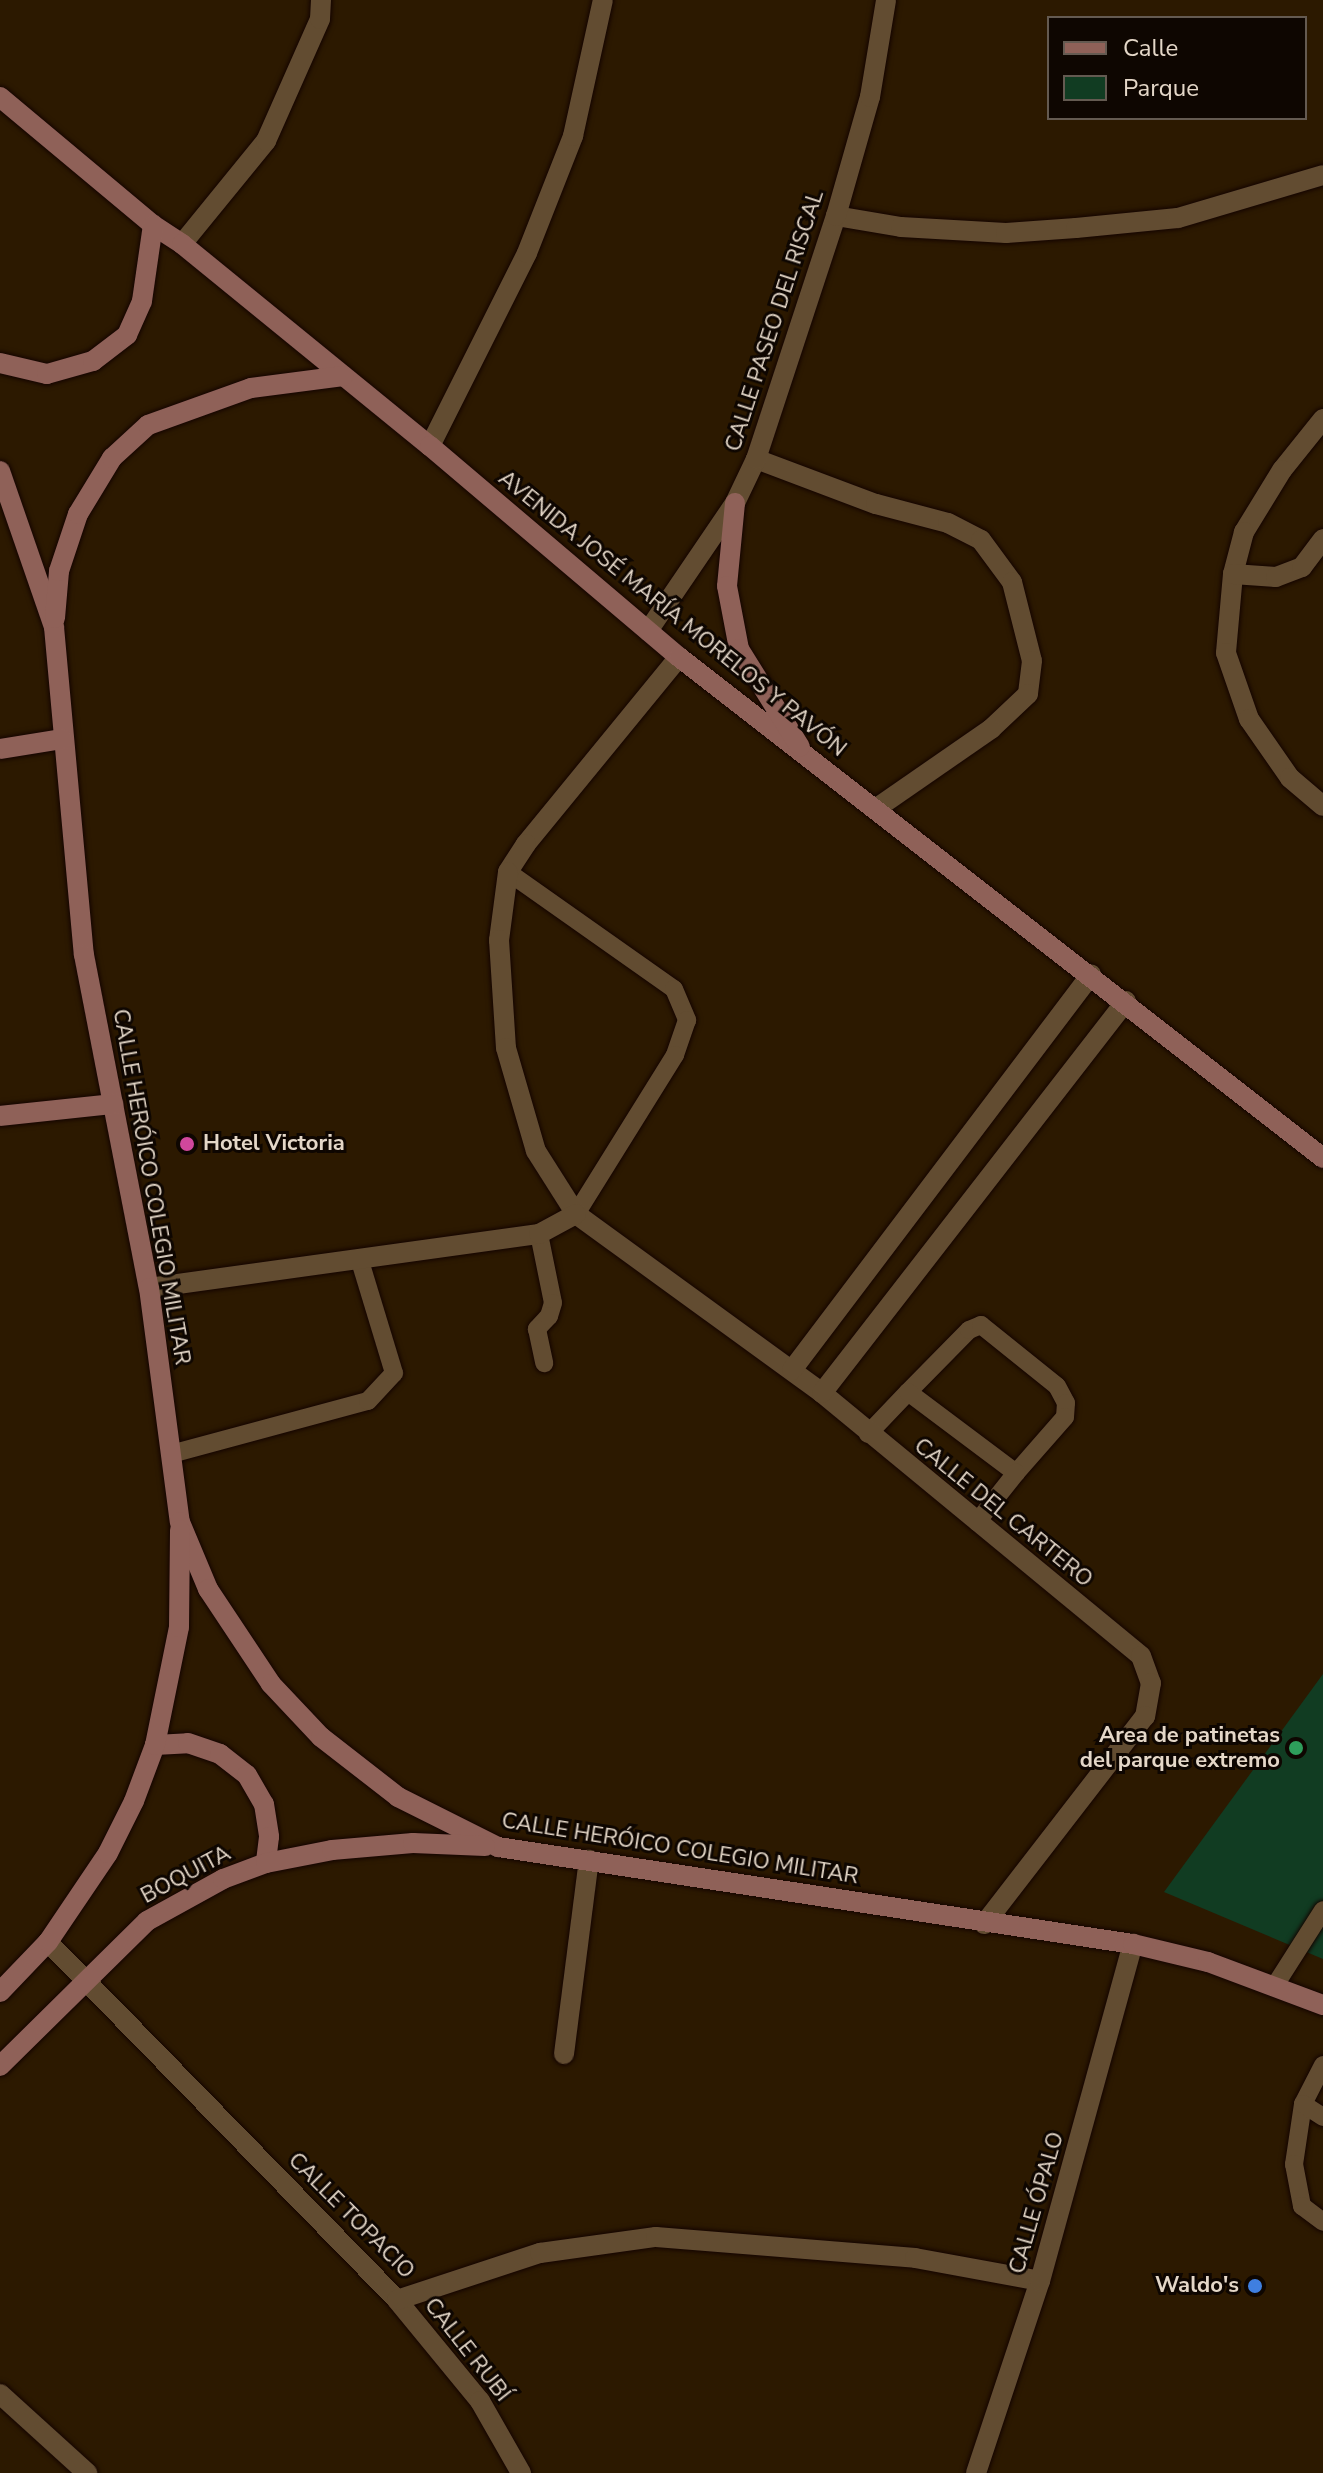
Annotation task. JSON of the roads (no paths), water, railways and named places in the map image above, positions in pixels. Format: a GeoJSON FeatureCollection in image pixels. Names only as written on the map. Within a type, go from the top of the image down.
{"type":"FeatureCollection","features":[{"type":"Feature","properties":{"kind":"main road","name":"AVENIDA JOSÉ MARÍA MORELOS Y PAVÓN"},"geometry":{"type":"LineString","coordinates":[[0,97],[153,225],[182,244],[430,446],[679,657],[1126,1001],[1323,1158]]}},
{"type":"Feature","properties":{"kind":"main road"},"geometry":{"type":"LineString","coordinates":[[0,363],[47,374],[93,361],[127,335],[142,301],[153,225]]}},
{"type":"Feature","properties":{"kind":"main road"},"geometry":{"type":"LineString","coordinates":[[54,627],[59,571],[78,514],[112,458],[148,425],[251,388],[343,376]]}},
{"type":"Feature","properties":{"kind":"main road","name":"CALLE HERÓICO COLEGIO MILITAR"},"geometry":{"type":"LineString","coordinates":[[0,471],[54,627],[84,955],[149,1288],[180,1522],[208,1589],[271,1684],[311,1726],[398,1797],[498,1847],[984,1924],[1133,1944],[1208,1962],[1323,2005]]}},
{"type":"Feature","properties":{"kind":"main road"},"geometry":{"type":"LineString","coordinates":[[735,503],[727,586],[739,649],[806,757]]}},
{"type":"Feature","properties":{"kind":"main road"},"geometry":{"type":"LineString","coordinates":[[0,749],[62,739]]}},
{"type":"Feature","properties":{"kind":"main road"},"geometry":{"type":"LineString","coordinates":[[0,1116],[113,1104]]}},
{"type":"Feature","properties":{"kind":"main road"},"geometry":{"type":"LineString","coordinates":[[0,1992],[48,1942],[108,1853],[155,1745],[179,1627],[180,1522]]}},
{"type":"Feature","properties":{"kind":"main road"},"geometry":{"type":"LineString","coordinates":[[155,1745],[188,1743],[220,1754],[247,1775],[264,1804],[269,1837],[266,1863]]}},
{"type":"Feature","properties":{"kind":"main road","name":"BOQUITA"},"geometry":{"type":"LineString","coordinates":[[0,2066],[147,1921],[223,1879],[266,1863],[332,1850],[413,1843],[498,1847]]}},
{"type":"Feature","properties":{"kind":"street"},"geometry":{"type":"LineString","coordinates":[[182,244],[266,141],[320,19],[321,0]]}},
{"type":"Feature","properties":{"kind":"street"},"geometry":{"type":"LineString","coordinates":[[430,446],[527,253],[573,136],[603,0]]}},
{"type":"Feature","properties":{"kind":"street","name":"CALLE PASEO DEL RISCAL"},"geometry":{"type":"LineString","coordinates":[[648,631],[735,503],[756,459],[836,216],[870,97],[886,0]]}},
{"type":"Feature","properties":{"kind":"street"},"geometry":{"type":"LineString","coordinates":[[836,216],[901,227],[1006,233],[1076,228],[1178,218],[1323,175]]}},
{"type":"Feature","properties":{"kind":"street"},"geometry":{"type":"LineString","coordinates":[[1323,419],[1282,470],[1244,532],[1233,574],[1226,653],[1249,719],[1290,778],[1323,806]]}},
{"type":"Feature","properties":{"kind":"street"},"geometry":{"type":"LineString","coordinates":[[756,459],[876,504],[948,523],[981,540],[1012,582],[1032,661],[1028,694],[991,729],[877,808]]}},
{"type":"Feature","properties":{"kind":"street"},"geometry":{"type":"LineString","coordinates":[[1233,574],[1276,577],[1302,567],[1323,539]]}},
{"type":"Feature","properties":{"kind":"street"},"geometry":{"type":"LineString","coordinates":[[149,1288],[539,1234],[576,1214],[536,1151],[506,1048],[499,940],[508,872],[526,844],[679,657]]}},
{"type":"Feature","properties":{"kind":"street"},"geometry":{"type":"LineString","coordinates":[[792,1370],[1091,974]]}},
{"type":"Feature","properties":{"kind":"street"},"geometry":{"type":"LineString","coordinates":[[822,1393],[1126,1001]]}},
{"type":"Feature","properties":{"kind":"street","name":"CALLE DEL CARTERO"},"geometry":{"type":"LineString","coordinates":[[576,1214],[822,1393],[1141,1656],[1151,1683],[1145,1716],[984,1924]]}},
{"type":"Feature","properties":{"kind":"street"},"geometry":{"type":"LineString","coordinates":[[564,2054],[589,1860]]}},
{"type":"Feature","properties":{"kind":"street","name":"CALLE TOPACIO"},"geometry":{"type":"LineString","coordinates":[[48,1942],[397,2300],[540,2253],[656,2237],[915,2258],[1040,2281]]}},
{"type":"Feature","properties":{"kind":"street","name":"CALLE ÓPALO"},"geometry":{"type":"LineString","coordinates":[[976,2473],[1040,2281],[1133,1944]]}},
{"type":"Feature","properties":{"kind":"street","name":"CALLE RUBÍ"},"geometry":{"type":"LineString","coordinates":[[397,2300],[480,2401],[521,2473]]}},
{"type":"Feature","properties":{"kind":"street"},"geometry":{"type":"LineString","coordinates":[[0,2394],[87,2473]]}},
{"type":"Feature","properties":{"kind":"lane"},"geometry":{"type":"LineString","coordinates":[[508,872],[674,989],[687,1020],[675,1055],[576,1214]]}},
{"type":"Feature","properties":{"kind":"lane"},"geometry":{"type":"LineString","coordinates":[[539,1234],[553,1303],[549,1316],[537,1329],[544,1363]]}},
{"type":"Feature","properties":{"kind":"lane"},"geometry":{"type":"LineString","coordinates":[[171,1454],[368,1401],[394,1373],[360,1261]]}},
{"type":"Feature","properties":{"kind":"lane"},"geometry":{"type":"LineString","coordinates":[[868,1434],[969,1330],[981,1325],[1057,1386],[1066,1403],[1065,1417],[977,1522]]}},
{"type":"Feature","properties":{"kind":"lane"},"geometry":{"type":"LineString","coordinates":[[908,1392],[1016,1473]]}},
{"type":"Feature","properties":{"kind":"lane"},"geometry":{"type":"LineString","coordinates":[[1274,1987],[1323,1910]]}},
{"type":"Feature","properties":{"kind":"lane"},"geometry":{"type":"LineString","coordinates":[[1323,2065],[1303,2104],[1294,2164],[1302,2206],[1323,2222]]}},
{"type":"Feature","properties":{"kind":"lane"},"geometry":{"type":"LineString","coordinates":[[1303,2104],[1323,2117]]}},
{"type":"Feature","properties":{"kind":"place","name":"Hotel Victoria"},"geometry":{"type":"Point","coordinates":[187,1144]}},
{"type":"Feature","properties":{"kind":"place","name":"Area de patinetas del parque extremo"},"geometry":{"type":"Point","coordinates":[1296,1748]}},
{"type":"Feature","properties":{"kind":"place","name":"Waldo's"},"geometry":{"type":"Point","coordinates":[1255,2286]}}]}
